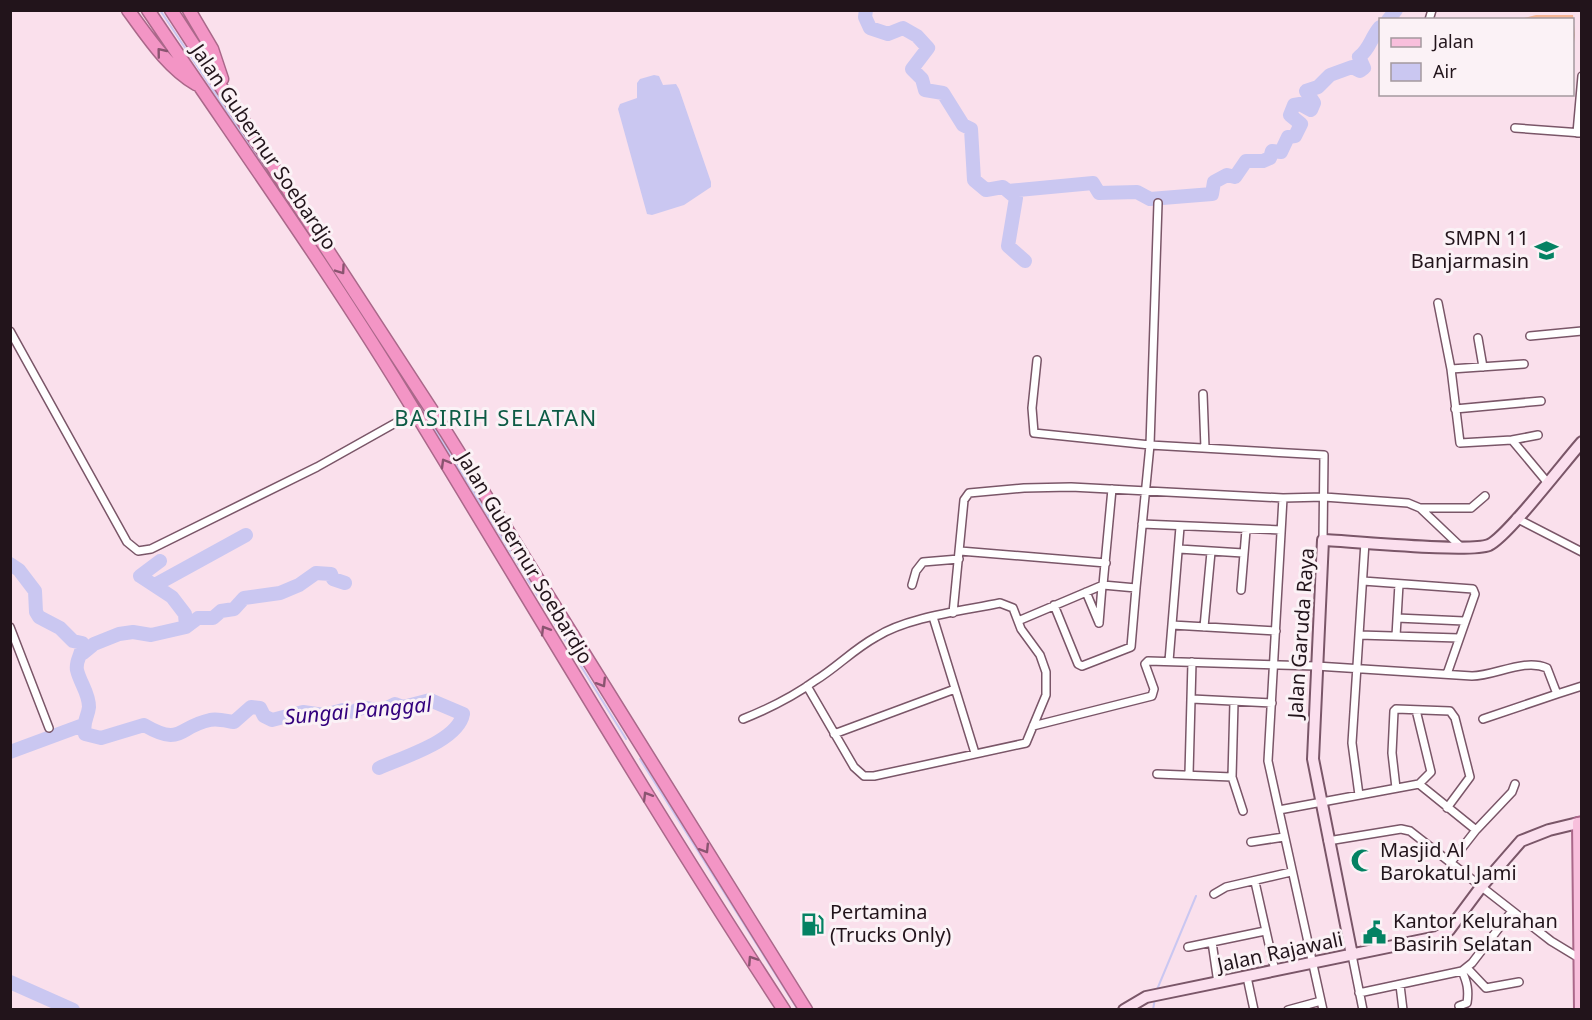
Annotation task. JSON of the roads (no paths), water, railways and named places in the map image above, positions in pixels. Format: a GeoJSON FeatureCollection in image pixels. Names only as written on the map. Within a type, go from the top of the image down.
{"type":"FeatureCollection","features":[{"type":"Feature","properties":{"kind":"highway"},"geometry":{"type":"LineString","coordinates":[[128,10],[182,76],[199,87]]}},
{"type":"Feature","properties":{"kind":"highway","name":"Jalan Gubernur Soebardjo"},"geometry":{"type":"LineString","coordinates":[[148,10],[341,294],[684,856],[784,1010]]}},
{"type":"Feature","properties":{"kind":"highway","name":"Jalan Gubernur Soebardjo"},"geometry":{"type":"LineString","coordinates":[[171,10],[446,432],[806,1010]]}},
{"type":"Feature","properties":{"kind":"highway"},"geometry":{"type":"LineString","coordinates":[[189,10],[212,49],[225,91]]}},
{"type":"Feature","properties":{"kind":"highway"},"geometry":{"type":"LineString","coordinates":[[621,754],[639,743]]}},
{"type":"Feature","properties":{"kind":"main road"},"geometry":{"type":"LineString","coordinates":[[1580,823],[1580,1010]]}},
{"type":"Feature","properties":{"kind":"street"},"geometry":{"type":"LineString","coordinates":[[1515,128],[1579,133],[1578,91],[1581,76]]}},
{"type":"Feature","properties":{"kind":"street"},"geometry":{"type":"LineString","coordinates":[[1054,605],[1078,664],[1082,666],[1131,647],[1150,445],[1158,203]]}},
{"type":"Feature","properties":{"kind":"street"},"geometry":{"type":"LineString","coordinates":[[1438,303],[1451,369],[1460,443],[1512,440],[1538,435]]}},
{"type":"Feature","properties":{"kind":"street"},"geometry":{"type":"LineString","coordinates":[[10,331],[127,542],[138,551],[151,549],[317,467],[415,412]]}},
{"type":"Feature","properties":{"kind":"street"},"geometry":{"type":"LineString","coordinates":[[1530,336],[1581,331]]}},
{"type":"Feature","properties":{"kind":"street"},"geometry":{"type":"LineString","coordinates":[[1478,338],[1483,367]]}},
{"type":"Feature","properties":{"kind":"street"},"geometry":{"type":"LineString","coordinates":[[1037,360],[1032,408],[1034,433],[1150,445],[1321,454],[1326,459],[1323,540]]}},
{"type":"Feature","properties":{"kind":"street"},"geometry":{"type":"LineString","coordinates":[[1451,369],[1524,364]]}},
{"type":"Feature","properties":{"kind":"street"},"geometry":{"type":"LineString","coordinates":[[1203,394],[1205,448]]}},
{"type":"Feature","properties":{"kind":"street"},"geometry":{"type":"LineString","coordinates":[[1455,409],[1540,401]]}},
{"type":"Feature","properties":{"kind":"street"},"geometry":{"type":"LineString","coordinates":[[1512,440],[1547,482]]}},
{"type":"Feature","properties":{"kind":"street","name":"Jalan Garuda Raya"},"geometry":{"type":"LineString","coordinates":[[1352,955],[1313,759],[1323,540],[1461,547],[1488,545],[1516,518],[1581,442]]}},
{"type":"Feature","properties":{"kind":"street"},"geometry":{"type":"LineString","coordinates":[[953,613],[964,500],[967,494],[1040,487],[1283,498],[1324,497],[1408,503],[1420,508],[1461,547]]}},
{"type":"Feature","properties":{"kind":"street"},"geometry":{"type":"LineString","coordinates":[[1086,592],[1100,623],[1112,489]]}},
{"type":"Feature","properties":{"kind":"street"},"geometry":{"type":"LineString","coordinates":[[1420,508],[1469,508],[1485,496]]}},
{"type":"Feature","properties":{"kind":"street"},"geometry":{"type":"LineString","coordinates":[[1283,498],[1268,761],[1323,1010]]}},
{"type":"Feature","properties":{"kind":"street"},"geometry":{"type":"LineString","coordinates":[[1516,518],[1581,552]]}},
{"type":"Feature","properties":{"kind":"street"},"geometry":{"type":"LineString","coordinates":[[1142,524],[1281,530]]}},
{"type":"Feature","properties":{"kind":"street"},"geometry":{"type":"LineString","coordinates":[[1169,661],[1180,527]]}},
{"type":"Feature","properties":{"kind":"street"},"geometry":{"type":"LineString","coordinates":[[1241,590],[1246,530]]}},
{"type":"Feature","properties":{"kind":"street"},"geometry":{"type":"LineString","coordinates":[[1359,795],[1352,754],[1365,542]]}},
{"type":"Feature","properties":{"kind":"street"},"geometry":{"type":"LineString","coordinates":[[1179,549],[1243,553]]}},
{"type":"Feature","properties":{"kind":"street"},"geometry":{"type":"LineString","coordinates":[[1204,627],[1210,552]]}},
{"type":"Feature","properties":{"kind":"street"},"geometry":{"type":"LineString","coordinates":[[912,585],[916,571],[923,562],[960,555],[1106,563]]}},
{"type":"Feature","properties":{"kind":"street"},"geometry":{"type":"LineString","coordinates":[[1363,581],[1472,588],[1475,594],[1447,674]]}},
{"type":"Feature","properties":{"kind":"street"},"geometry":{"type":"LineString","coordinates":[[1395,636],[1399,584]]}},
{"type":"Feature","properties":{"kind":"street"},"geometry":{"type":"LineString","coordinates":[[1018,621],[1103,586],[1136,588]]}},
{"type":"Feature","properties":{"kind":"street"},"geometry":{"type":"LineString","coordinates":[[743,719],[807,686],[875,637],[933,617],[1005,603],[1013,608],[1018,621],[1040,655],[1046,672],[1046,695],[1029,740],[1021,746],[864,776],[854,766],[807,686]]}},
{"type":"Feature","properties":{"kind":"street"},"geometry":{"type":"LineString","coordinates":[[933,617],[975,753]]}},
{"type":"Feature","properties":{"kind":"street"},"geometry":{"type":"LineString","coordinates":[[1397,618],[1464,621]]}},
{"type":"Feature","properties":{"kind":"street"},"geometry":{"type":"LineString","coordinates":[[1172,624],[1276,632]]}},
{"type":"Feature","properties":{"kind":"street"},"geometry":{"type":"LineString","coordinates":[[10,627],[49,728]]}},
{"type":"Feature","properties":{"kind":"street"},"geometry":{"type":"LineString","coordinates":[[1359,635],[1459,638]]}},
{"type":"Feature","properties":{"kind":"street"},"geometry":{"type":"LineString","coordinates":[[1033,726],[1150,697],[1154,689],[1146,662],[1316,666],[1485,676],[1522,666],[1544,666],[1550,671],[1557,694]]}},
{"type":"Feature","properties":{"kind":"street"},"geometry":{"type":"LineString","coordinates":[[1189,774],[1192,662]]}},
{"type":"Feature","properties":{"kind":"street"},"geometry":{"type":"LineString","coordinates":[[1483,719],[1581,686]]}},
{"type":"Feature","properties":{"kind":"street"},"geometry":{"type":"LineString","coordinates":[[834,734],[955,688]]}},
{"type":"Feature","properties":{"kind":"street"},"geometry":{"type":"LineString","coordinates":[[1192,699],[1272,702]]}},
{"type":"Feature","properties":{"kind":"street"},"geometry":{"type":"LineString","coordinates":[[1234,702],[1232,777],[1243,811]]}},
{"type":"Feature","properties":{"kind":"street"},"geometry":{"type":"LineString","coordinates":[[1396,788],[1392,753],[1393,715],[1396,709],[1448,710],[1455,718],[1470,777],[1447,808]]}},
{"type":"Feature","properties":{"kind":"street"},"geometry":{"type":"LineString","coordinates":[[1279,810],[1419,784],[1431,772],[1416,710]]}},
{"type":"Feature","properties":{"kind":"street"},"geometry":{"type":"LineString","coordinates":[[1157,774],[1232,777]]}},
{"type":"Feature","properties":{"kind":"street"},"geometry":{"type":"LineString","coordinates":[[1419,784],[1476,830]]}},
{"type":"Feature","properties":{"kind":"street"},"geometry":{"type":"LineString","coordinates":[[1451,862],[1476,830],[1512,792],[1515,784]]}},
{"type":"Feature","properties":{"kind":"street","name":"Jalan Rajawali"},"geometry":{"type":"LineString","coordinates":[[1124,1010],[1146,997],[1428,940],[1444,934],[1481,886],[1526,837],[1580,823]]}},
{"type":"Feature","properties":{"kind":"street"},"geometry":{"type":"LineString","coordinates":[[1328,841],[1406,830],[1451,862],[1559,947],[1579,958]]}},
{"type":"Feature","properties":{"kind":"street"},"geometry":{"type":"LineString","coordinates":[[1251,842],[1284,837]]}},
{"type":"Feature","properties":{"kind":"street"},"geometry":{"type":"LineString","coordinates":[[1214,894],[1226,887],[1256,882],[1291,872]]}},
{"type":"Feature","properties":{"kind":"street"},"geometry":{"type":"LineString","coordinates":[[1256,882],[1275,971]]}},
{"type":"Feature","properties":{"kind":"street"},"geometry":{"type":"LineString","coordinates":[[1359,993],[1464,970],[1512,911]]}},
{"type":"Feature","properties":{"kind":"street"},"geometry":{"type":"LineString","coordinates":[[1188,947],[1265,930]]}},
{"type":"Feature","properties":{"kind":"street"},"geometry":{"type":"LineString","coordinates":[[1212,942],[1218,983]]}},
{"type":"Feature","properties":{"kind":"street"},"geometry":{"type":"LineString","coordinates":[[1352,955],[1363,1010]]}},
{"type":"Feature","properties":{"kind":"street"},"geometry":{"type":"LineString","coordinates":[[1464,970],[1486,988],[1519,982]]}},
{"type":"Feature","properties":{"kind":"street"},"geometry":{"type":"LineString","coordinates":[[1459,1006],[1467,1003],[1467,981],[1464,970]]}},
{"type":"Feature","properties":{"kind":"street"},"geometry":{"type":"LineString","coordinates":[[1247,977],[1254,1010]]}},
{"type":"Feature","properties":{"kind":"street"},"geometry":{"type":"LineString","coordinates":[[1400,985],[1404,1010]]}},
{"type":"Feature","properties":{"kind":"street"},"geometry":{"type":"LineString","coordinates":[[1288,1010],[1321,1001]]}},
{"type":"Feature","properties":{"kind":"water"},"geometry":{"type":"Polygon","coordinates":[[[659,76],[663,85],[676,84],[679,89],[711,187],[684,205],[652,215],[647,214],[618,109],[620,104],[637,98],[637,83],[640,79],[659,76]]]}},
{"type":"Feature","properties":{"kind":"waterway"},"geometry":{"type":"LineString","coordinates":[[160,10],[398,370],[626,739]]}},
{"type":"Feature","properties":{"kind":"waterway"},"geometry":{"type":"LineString","coordinates":[[866,10],[865,17],[870,28],[888,34],[903,28],[917,36],[928,48],[912,69],[922,79],[925,90],[943,93],[963,125],[971,129],[974,180],[986,190],[1003,187],[1016,198],[1008,246],[1025,261]]}},
{"type":"Feature","properties":{"kind":"waterway"},"geometry":{"type":"LineString","coordinates":[[1390,18],[1396,10]]}},
{"type":"Feature","properties":{"kind":"waterway"},"geometry":{"type":"LineString","coordinates":[[1008,191],[1093,183],[1099,193],[1137,192],[1150,199],[1212,194],[1214,182],[1227,175],[1235,177],[1246,161],[1263,161],[1270,158],[1272,151],[1281,152],[1288,137],[1295,136],[1301,124],[1290,115],[1294,105],[1300,104],[1311,110],[1314,103],[1306,91],[1318,87],[1330,75],[1352,67],[1360,71],[1364,68],[1359,57],[1379,28]]}},
{"type":"Feature","properties":{"kind":"waterway"},"geometry":{"type":"LineString","coordinates":[[155,585],[246,535]]}},
{"type":"Feature","properties":{"kind":"waterway"},"geometry":{"type":"LineString","coordinates":[[160,561],[140,576],[172,597],[185,614],[186,627]]}},
{"type":"Feature","properties":{"kind":"waterway","name":"Sungai Panggal"},"geometry":{"type":"LineString","coordinates":[[10,564],[19,570],[35,591],[36,612],[39,617],[60,628],[73,641],[82,643],[77,666],[78,675],[89,702],[84,727],[85,734],[101,738],[144,725],[173,735],[210,720],[234,722],[251,707],[260,708],[264,716],[272,720],[303,712],[324,715],[343,710],[353,712],[366,708],[379,712],[395,704],[403,707],[430,700],[463,714],[459,724],[441,740],[379,768]]}},
{"type":"Feature","properties":{"kind":"waterway"},"geometry":{"type":"LineString","coordinates":[[83,653],[94,644],[119,634],[133,632],[151,635],[186,627],[198,618],[213,618],[221,611],[234,609],[244,598],[280,593],[299,585],[316,573],[331,574],[333,579],[345,583]]}},
{"type":"Feature","properties":{"kind":"waterway"},"geometry":{"type":"LineString","coordinates":[[10,752],[83,725]]}},
{"type":"Feature","properties":{"kind":"waterway"},"geometry":{"type":"LineString","coordinates":[[640,759],[798,1010]]}},
{"type":"Feature","properties":{"kind":"waterway"},"geometry":{"type":"LineString","coordinates":[[1156,992],[1196,896]]}},
{"type":"Feature","properties":{"kind":"waterway"},"geometry":{"type":"LineString","coordinates":[[10,982],[73,1010]]}},
{"type":"Feature","properties":{"kind":"waterway"},"geometry":{"type":"LineString","coordinates":[[1153,1010],[1155,998]]}},
{"type":"Feature","properties":{"kind":"place","name":"SMPN 11 Banjarmasin"},"geometry":{"type":"Point","coordinates":[1547,250]}},
{"type":"Feature","properties":{"kind":"place","name":"Masjid Al Barokatul Jami"},"geometry":{"type":"Point","coordinates":[1362,861]}},
{"type":"Feature","properties":{"kind":"place","name":"Pertamina (Trucks Only)"},"geometry":{"type":"Point","coordinates":[812,924]}},
{"type":"Feature","properties":{"kind":"place","name":"Kantor Kelurahan Basirih Selatan"},"geometry":{"type":"Point","coordinates":[1375,932]}},
{"type":"Feature","properties":{"kind":"district","name":"BASIRIH SELATAN"},"geometry":{"type":"Point","coordinates":[496,418]}}]}
